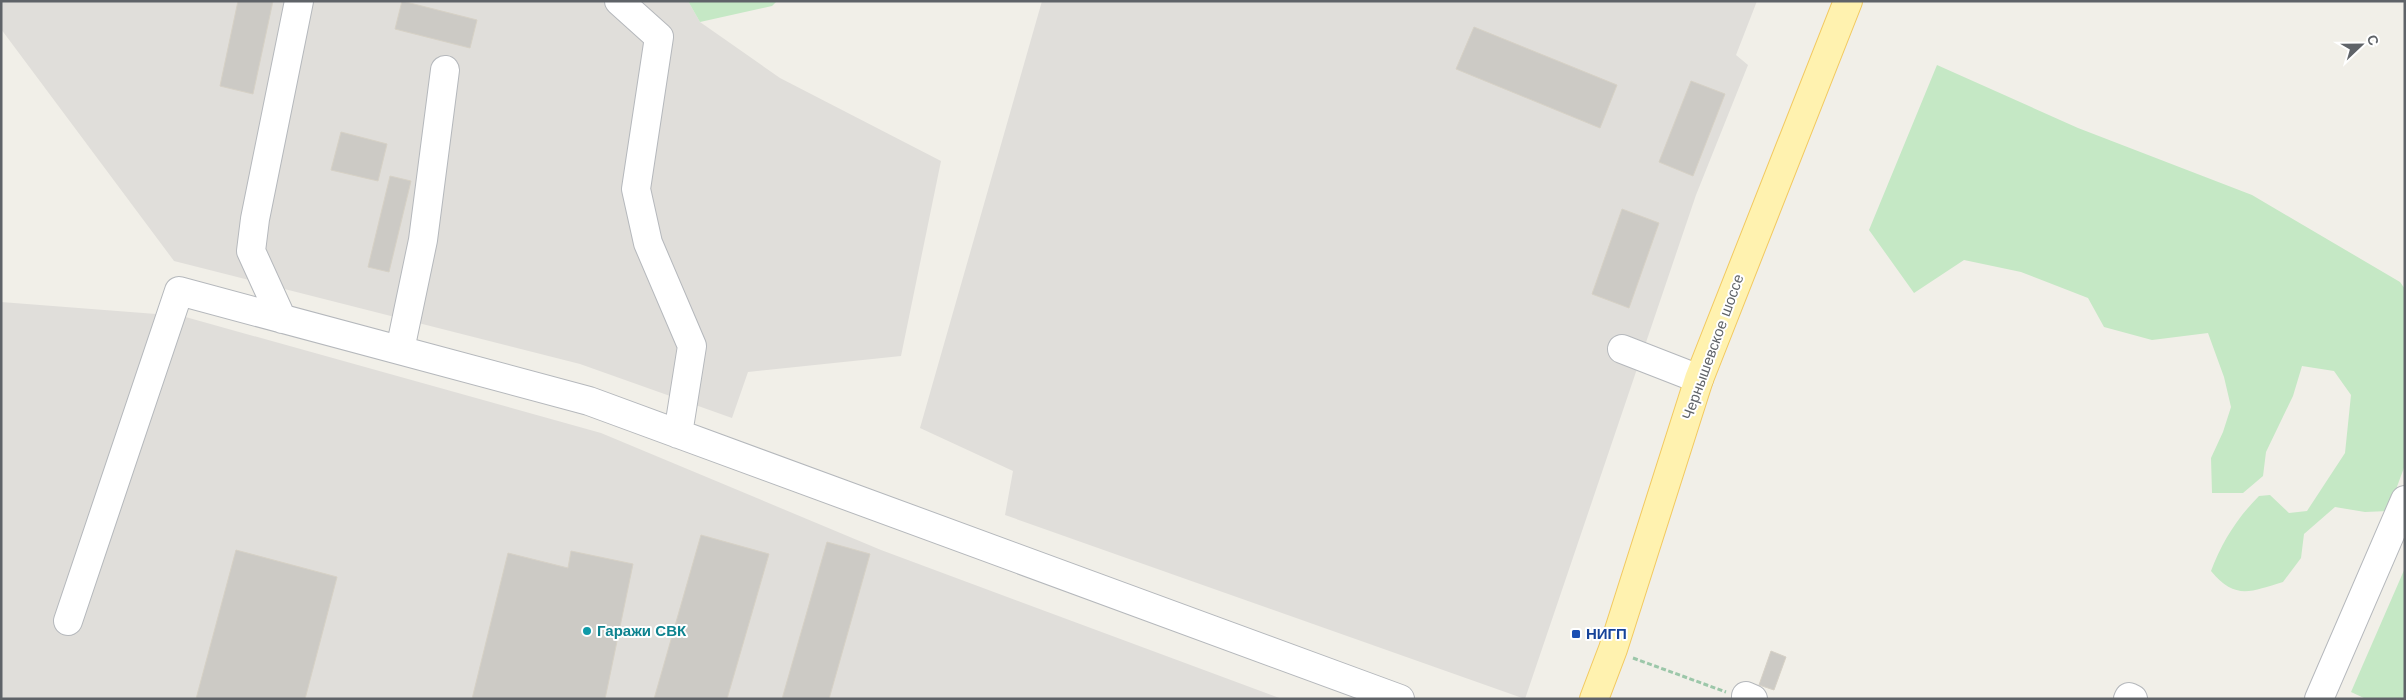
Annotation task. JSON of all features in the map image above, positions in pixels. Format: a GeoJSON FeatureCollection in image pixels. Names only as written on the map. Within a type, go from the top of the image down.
{"type":"FeatureCollection","features":[{"type":"Feature","properties":{"kind":"main road","name":"Чернышевское шоссе"},"geometry":{"type":"LineString","coordinates":[[1594,699],[1613,649],[1699,379],[1848,1]]}},
{"type":"Feature","properties":{"kind":"street"},"geometry":{"type":"LineString","coordinates":[[282,319],[251,251],[255,219],[299,1]]}},
{"type":"Feature","properties":{"kind":"street"},"geometry":{"type":"LineString","coordinates":[[620,1],[659,37],[636,189],[648,243],[692,346],[678,434]]}},
{"type":"Feature","properties":{"kind":"street"},"geometry":{"type":"LineString","coordinates":[[400,350],[423,240],[445,70]]}},
{"type":"Feature","properties":{"kind":"street"},"geometry":{"type":"LineString","coordinates":[[68,621],[178,291],[588,401],[1400,699]]}},
{"type":"Feature","properties":{"kind":"street"},"geometry":{"type":"LineString","coordinates":[[1622,349],[1699,379]]}},
{"type":"Feature","properties":{"kind":"street"},"geometry":{"type":"LineString","coordinates":[[2319,699],[2405,500]]}},
{"type":"Feature","properties":{"kind":"street"},"geometry":{"type":"LineString","coordinates":[[2128,699],[2129,697],[2133,699]]}},
{"type":"Feature","properties":{"kind":"path"},"geometry":{"type":"LineString","coordinates":[[1657,668],[1719,690]]}},
{"type":"Feature","properties":{"kind":"shaded area"},"geometry":{"type":"Polygon","coordinates":[[[1,1],[688,1],[700,22],[780,78],[941,161],[901,356],[748,372],[732,418],[580,364],[174,261],[1,29],[1,1]]]}},
{"type":"Feature","properties":{"kind":"shaded area"},"geometry":{"type":"Polygon","coordinates":[[[1042,1],[1757,1],[1736,55],[1748,65],[1696,195],[1525,699],[1005,515],[1013,471],[920,428],[1042,1]]]}},
{"type":"Feature","properties":{"kind":"shaded area"},"geometry":{"type":"Polygon","coordinates":[[[1,302],[182,316],[601,433],[881,550],[1282,699],[1,699],[1,302]]]}},
{"type":"Feature","properties":{"kind":"green space"},"geometry":{"type":"Polygon","coordinates":[[[688,1],[777,1],[772,6],[700,22],[688,1]]]}},
{"type":"Feature","properties":{"kind":"green space"},"geometry":{"type":"Polygon","coordinates":[[[1937,65],[2078,128],[2252,195],[2400,282],[2405,289],[2405,465],[2388,511],[2365,512],[2335,507],[2304,534],[2301,558],[2283,582],[2252,591],[2236,590],[2220,580],[2211,571],[2231,531],[2251,504],[2259,496],[2270,495],[2289,513],[2307,511],[2345,453],[2351,395],[2334,371],[2302,366],[2293,396],[2266,452],[2263,476],[2243,493],[2212,493],[2211,458],[2223,432],[2231,407],[2224,377],[2208,333],[2152,340],[2104,327],[2088,298],[2021,272],[1964,260],[1914,293],[1869,230],[1937,65]]]}},
{"type":"Feature","properties":{"kind":"green space"},"geometry":{"type":"Polygon","coordinates":[[[2405,568],[2405,699],[2366,699],[2351,692],[2405,568]]]}},
{"type":"Feature","properties":{"kind":"building"},"geometry":{"type":"Polygon","coordinates":[[[238,1],[273,1],[253,94],[220,86],[238,1]]]}},
{"type":"Feature","properties":{"kind":"building"},"geometry":{"type":"Polygon","coordinates":[[[402,1],[477,20],[470,48],[395,29],[402,1]]]}},
{"type":"Feature","properties":{"kind":"building"},"geometry":{"type":"Polygon","coordinates":[[[1474,27],[1617,85],[1600,128],[1456,69],[1474,27]]]}},
{"type":"Feature","properties":{"kind":"building"},"geometry":{"type":"Polygon","coordinates":[[[1691,81],[1725,94],[1693,176],[1659,162],[1691,81]]]}},
{"type":"Feature","properties":{"kind":"building"},"geometry":{"type":"Polygon","coordinates":[[[341,132],[387,144],[378,181],[331,170],[341,132]]]}},
{"type":"Feature","properties":{"kind":"building"},"geometry":{"type":"Polygon","coordinates":[[[390,176],[411,181],[389,272],[368,267],[390,176]]]}},
{"type":"Feature","properties":{"kind":"building"},"geometry":{"type":"Polygon","coordinates":[[[1622,209],[1659,223],[1629,308],[1592,294],[1622,209]]]}},
{"type":"Feature","properties":{"kind":"building"},"geometry":{"type":"Polygon","coordinates":[[[701,535],[769,554],[727,699],[654,699],[701,535]]]}},
{"type":"Feature","properties":{"kind":"building"},"geometry":{"type":"Polygon","coordinates":[[[827,542],[870,554],[829,699],[782,699],[827,542]]]}},
{"type":"Feature","properties":{"kind":"building"},"geometry":{"type":"Polygon","coordinates":[[[236,550],[337,577],[305,699],[196,699],[236,550]]]}},
{"type":"Feature","properties":{"kind":"building"},"geometry":{"type":"Polygon","coordinates":[[[571,551],[633,564],[605,699],[472,699],[508,553],[568,568],[571,551]]]}},
{"type":"Feature","properties":{"kind":"building"},"geometry":{"type":"Polygon","coordinates":[[[1771,651],[1786,657],[1774,690],[1759,685],[1771,651]]]}},
{"type":"Feature","properties":{"kind":"place","name":"Гаражи СВК"},"geometry":{"type":"Point","coordinates":[587,631]}},
{"type":"Feature","properties":{"kind":"place","name":"НИГП"},"geometry":{"type":"Point","coordinates":[1576,634]}}]}
